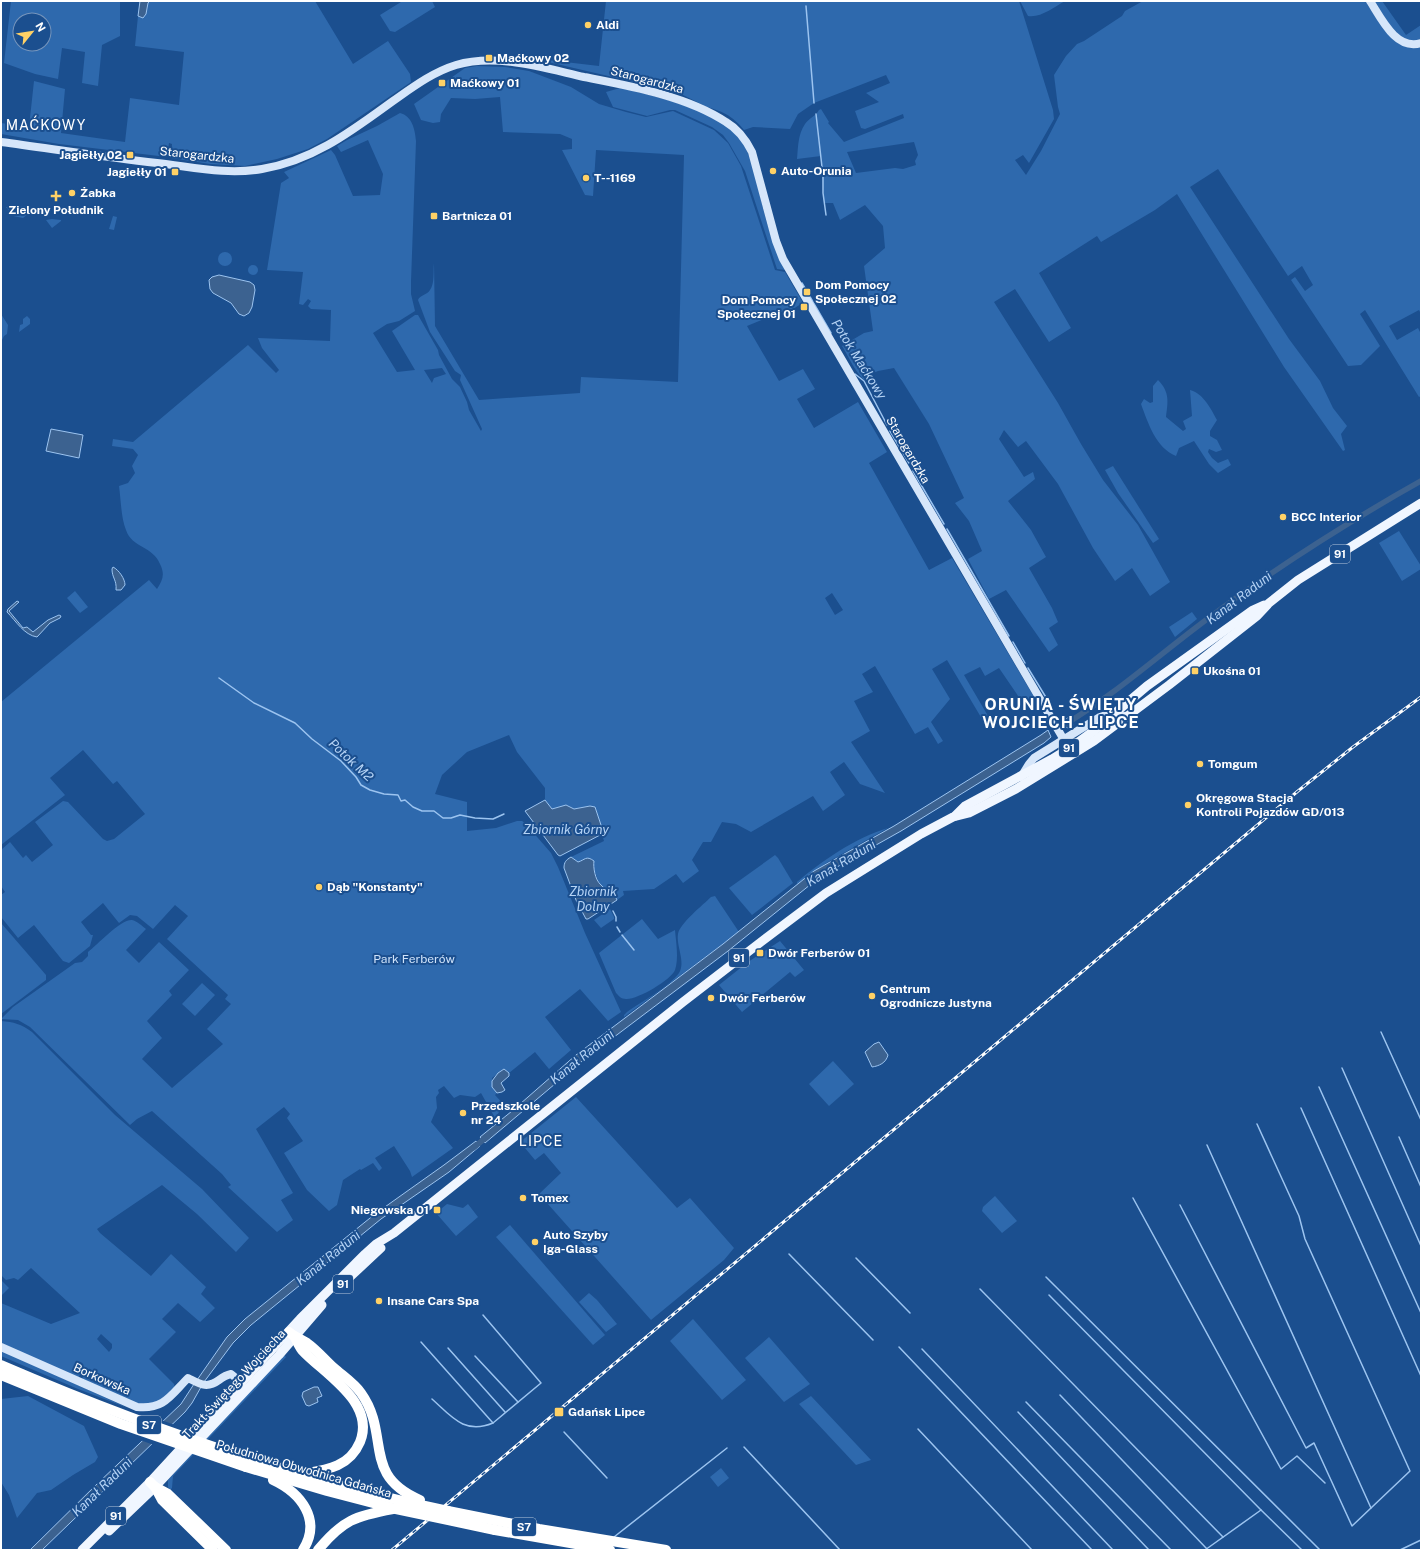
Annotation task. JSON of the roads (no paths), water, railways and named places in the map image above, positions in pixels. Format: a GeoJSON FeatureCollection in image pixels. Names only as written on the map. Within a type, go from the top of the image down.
{"type":"FeatureCollection","features":[{"type":"Feature","properties":{"kind":"highway"},"geometry":{"type":"LineString","coordinates":[[292,1334],[307,1343],[356,1404],[362,1419],[363,1430],[358,1446],[344,1463],[330,1469],[301,1474]]}},
{"type":"Feature","properties":{"kind":"highway"},"geometry":{"type":"LineString","coordinates":[[316,1356],[356,1387],[366,1401],[375,1426],[382,1463],[388,1477],[392,1482],[409,1495],[448,1511]]}},
{"type":"Feature","properties":{"kind":"highway","name":"Południowa Obwodnica Gdańska"},"geometry":{"type":"LineString","coordinates":[[1,1365],[138,1421],[228,1452],[369,1493],[448,1511],[539,1529],[666,1550]]}},
{"type":"Feature","properties":{"kind":"highway","name":"Południowa Obwodnica Gdańska"},"geometry":{"type":"LineString","coordinates":[[1,1375],[121,1424],[246,1467],[327,1491],[495,1530],[610,1550]]}},
{"type":"Feature","properties":{"kind":"highway"},"geometry":{"type":"LineString","coordinates":[[246,1467],[260,1476],[288,1488],[294,1492],[303,1503],[308,1516],[310,1529],[303,1550]]}},
{"type":"Feature","properties":{"kind":"highway"},"geometry":{"type":"LineString","coordinates":[[152,1485],[168,1494],[213,1550]]}},
{"type":"Feature","properties":{"kind":"highway"},"geometry":{"type":"LineString","coordinates":[[318,1550],[334,1532],[350,1520],[360,1516],[396,1508]]}},
{"type":"Feature","properties":{"kind":"highway"},"geometry":{"type":"LineString","coordinates":[[193,1524],[226,1550]]}},
{"type":"Feature","properties":{"kind":"main road"},"geometry":{"type":"LineString","coordinates":[[1370,1],[1397,38],[1409,44],[1421,43]]}},
{"type":"Feature","properties":{"kind":"main road","name":"Starogardzka"},"geometry":{"type":"LineString","coordinates":[[1,142],[218,171],[247,171],[272,168],[296,161],[325,147],[419,84],[443,70],[456,65],[489,61],[534,66],[650,91],[677,99],[710,113],[726,122],[737,130],[752,152],[776,241],[790,271],[1064,740]]}},
{"type":"Feature","properties":{"kind":"main road","name":"Trakt Świętego Wojciecha"},"geometry":{"type":"LineString","coordinates":[[90,1550],[365,1254],[376,1244],[394,1233],[757,945],[848,879],[921,834],[953,817],[969,813],[1016,789],[1094,741],[1257,616],[1268,603],[1298,580],[1421,503]]}},
{"type":"Feature","properties":{"kind":"main road","name":"Trakt Świętego Wojciecha"},"geometry":{"type":"LineString","coordinates":[[953,817],[965,806],[1022,776],[1073,746],[1147,686],[1253,610],[1268,603]]}},
{"type":"Feature","properties":{"kind":"main road"},"geometry":{"type":"LineString","coordinates":[[1016,789],[1031,761],[1100,717],[1112,715],[1128,716]]}},
{"type":"Feature","properties":{"kind":"main road","name":"Trakt Świętego Wojciecha"},"geometry":{"type":"LineString","coordinates":[[82,1550],[152,1485],[242,1383],[292,1334]]}},
{"type":"Feature","properties":{"kind":"main road","name":"Borkowska"},"geometry":{"type":"LineString","coordinates":[[1,1347],[137,1407],[148,1408],[160,1404],[191,1380]]}},
{"type":"Feature","properties":{"kind":"main road","name":"Trakt Świętego Wojciecha"},"geometry":{"type":"LineString","coordinates":[[191,1380],[205,1385],[211,1385],[231,1374],[242,1383]]}},
{"type":"Feature","properties":{"kind":"water"},"geometry":{"type":"Polygon","coordinates":[[[140,1],[150,1],[148,3],[146,14],[143,18],[138,16],[140,1]]]}},
{"type":"Feature","properties":{"kind":"water"},"geometry":{"type":"Polygon","coordinates":[[[219,275],[250,282],[254,285],[255,290],[252,307],[249,313],[244,316],[239,314],[231,303],[213,293],[210,289],[209,280],[212,277],[219,275]]]}},
{"type":"Feature","properties":{"kind":"water"},"geometry":{"type":"Polygon","coordinates":[[[51,429],[83,435],[79,458],[46,451],[51,429]]]}},
{"type":"Feature","properties":{"kind":"water"},"geometry":{"type":"Polygon","coordinates":[[[113,567],[123,577],[125,585],[121,590],[116,590],[116,584],[112,572],[113,567]]]}},
{"type":"Feature","properties":{"kind":"water"},"geometry":{"type":"Polygon","coordinates":[[[17,601],[19,602],[9,611],[23,628],[27,627],[33,632],[48,620],[59,615],[61,616],[50,623],[37,637],[32,636],[24,631],[7,612],[8,609],[17,601]]]}},
{"type":"Feature","properties":{"kind":"water"},"geometry":{"type":"Polygon","coordinates":[[[1069,717],[1073,725],[1068,728],[1061,722],[1069,717]]]}},
{"type":"Feature","properties":{"kind":"water"},"geometry":{"type":"Polygon","coordinates":[[[1048,730],[1051,737],[1044,743],[901,831],[821,876],[728,951],[581,1062],[485,1143],[480,1137],[576,1055],[723,944],[814,871],[894,826],[1048,730]]]}},
{"type":"Feature","properties":{"kind":"water","name":"Zbiornik Górny"},"geometry":{"type":"Polygon","coordinates":[[[545,800],[552,809],[566,805],[574,809],[590,806],[595,807],[603,831],[602,834],[560,856],[558,855],[525,811],[545,800]]]}},
{"type":"Feature","properties":{"kind":"water","name":"Zbiornik Dolny"},"geometry":{"type":"Polygon","coordinates":[[[571,857],[578,862],[586,858],[594,861],[594,870],[597,880],[603,887],[614,895],[617,900],[588,919],[586,919],[576,900],[564,868],[564,864],[571,857]]]}},
{"type":"Feature","properties":{"kind":"water"},"geometry":{"type":"Polygon","coordinates":[[[879,1042],[888,1055],[882,1064],[872,1067],[865,1052],[874,1044],[879,1042]]]}},
{"type":"Feature","properties":{"kind":"water"},"geometry":{"type":"Polygon","coordinates":[[[504,1069],[509,1073],[509,1076],[501,1083],[505,1090],[497,1093],[492,1087],[492,1081],[498,1073],[504,1069]]]}},
{"type":"Feature","properties":{"kind":"water"},"geometry":{"type":"Polygon","coordinates":[[[476,1141],[480,1146],[449,1172],[381,1219],[251,1325],[233,1343],[204,1382],[197,1380],[227,1337],[245,1319],[375,1214],[476,1141]]]}},
{"type":"Feature","properties":{"kind":"water"},"geometry":{"type":"Polygon","coordinates":[[[194,1384],[201,1387],[185,1412],[42,1550],[30,1550],[181,1404],[194,1384]]]}},
{"type":"Feature","properties":{"kind":"water"},"geometry":{"type":"Polygon","coordinates":[[[314,1387],[318,1387],[322,1396],[317,1398],[318,1402],[309,1406],[306,1405],[302,1396],[303,1392],[314,1387]]]}},
{"type":"Feature","properties":{"kind":"waterway","name":"Potok Maćkowy"},"geometry":{"type":"LineString","coordinates":[[806,6],[814,103]]}},
{"type":"Feature","properties":{"kind":"waterway","name":"Potok Maćkowy"},"geometry":{"type":"LineString","coordinates":[[816,114],[826,215]]}},
{"type":"Feature","properties":{"kind":"waterway","name":"Potok Maćkowy"},"geometry":{"type":"LineString","coordinates":[[802,283],[831,333]]}},
{"type":"Feature","properties":{"kind":"waterway","name":"Potok Maćkowy"},"geometry":{"type":"LineString","coordinates":[[855,374],[864,381],[887,425]]}},
{"type":"Feature","properties":{"kind":"waterway","name":"Potok Maćkowy"},"geometry":{"type":"LineString","coordinates":[[890,431],[909,463]]}},
{"type":"Feature","properties":{"kind":"waterway","name":"Potok Maćkowy"},"geometry":{"type":"LineString","coordinates":[[913,471],[944,524]]}},
{"type":"Feature","properties":{"kind":"waterway","name":"Kanał Raduni"},"geometry":{"type":"LineString","coordinates":[[1064,725],[1102,700],[1261,580],[1340,529],[1421,481]]}},
{"type":"Feature","properties":{"kind":"waterway","name":"Potok Maćkowy"},"geometry":{"type":"LineString","coordinates":[[947,529],[1009,636]]}},
{"type":"Feature","properties":{"kind":"waterway","name":"Potok Maćkowy"},"geometry":{"type":"LineString","coordinates":[[1013,642],[1025,663]]}},
{"type":"Feature","properties":{"kind":"waterway","name":"Potok Maćkowy"},"geometry":{"type":"LineString","coordinates":[[1028,668],[1047,699]]}},
{"type":"Feature","properties":{"kind":"waterway","name":"Potok M2"},"geometry":{"type":"LineString","coordinates":[[219,678],[254,703],[295,723],[312,739],[341,761],[356,777],[361,785],[370,790],[384,794],[398,795],[401,801],[405,800],[413,807],[422,811],[434,811],[443,818],[451,818],[460,815],[493,819],[504,814]]}},
{"type":"Feature","properties":{"kind":"waterway","name":"Potok M2"},"geometry":{"type":"LineString","coordinates":[[613,911],[616,921]]}},
{"type":"Feature","properties":{"kind":"waterway","name":"Potok M2"},"geometry":{"type":"LineString","coordinates":[[617,927],[620,932]]}},
{"type":"Feature","properties":{"kind":"waterway","name":"Potok M2"},"geometry":{"type":"LineString","coordinates":[[622,935],[634,950]]}},
{"type":"Feature","properties":{"kind":"waterway"},"geometry":{"type":"LineString","coordinates":[[1381,1032],[1421,1120]]}},
{"type":"Feature","properties":{"kind":"waterway"},"geometry":{"type":"LineString","coordinates":[[1342,1068],[1421,1246]]}},
{"type":"Feature","properties":{"kind":"waterway"},"geometry":{"type":"LineString","coordinates":[[1319,1087],[1421,1313]]}},
{"type":"Feature","properties":{"kind":"waterway"},"geometry":{"type":"LineString","coordinates":[[1301,1108],[1421,1376]]}},
{"type":"Feature","properties":{"kind":"waterway"},"geometry":{"type":"LineString","coordinates":[[1180,1205],[1306,1448],[1314,1443],[1352,1526],[1410,1471],[1305,1239],[1299,1216],[1257,1124]]}},
{"type":"Feature","properties":{"kind":"waterway","name":"Kanał Raduni"},"geometry":{"type":"LineString","coordinates":[[473,1148],[488,1136]]}},
{"type":"Feature","properties":{"kind":"waterway"},"geometry":{"type":"LineString","coordinates":[[1399,1137],[1421,1187]]}},
{"type":"Feature","properties":{"kind":"waterway"},"geometry":{"type":"LineString","coordinates":[[1207,1145],[1371,1508]]}},
{"type":"Feature","properties":{"kind":"waterway"},"geometry":{"type":"LineString","coordinates":[[1133,1198],[1281,1469],[1297,1456],[1325,1483]]}},
{"type":"Feature","properties":{"kind":"waterway"},"geometry":{"type":"LineString","coordinates":[[789,1254],[873,1340]]}},
{"type":"Feature","properties":{"kind":"waterway"},"geometry":{"type":"LineString","coordinates":[[856,1258],[910,1313]]}},
{"type":"Feature","properties":{"kind":"waterway"},"geometry":{"type":"LineString","coordinates":[[1046,1277],[1320,1550]]}},
{"type":"Feature","properties":{"kind":"waterway"},"geometry":{"type":"LineString","coordinates":[[980,1289],[1223,1537]]}},
{"type":"Feature","properties":{"kind":"waterway"},"geometry":{"type":"LineString","coordinates":[[1049,1295],[1302,1550]]}},
{"type":"Feature","properties":{"kind":"waterway"},"geometry":{"type":"LineString","coordinates":[[432,1399],[459,1422],[474,1427],[483,1426],[493,1423],[541,1383],[483,1315]]}},
{"type":"Feature","properties":{"kind":"waterway"},"geometry":{"type":"LineString","coordinates":[[421,1342],[493,1423]]}},
{"type":"Feature","properties":{"kind":"waterway"},"geometry":{"type":"LineString","coordinates":[[899,1347],[1092,1550]]}},
{"type":"Feature","properties":{"kind":"waterway"},"geometry":{"type":"LineString","coordinates":[[448,1348],[505,1412]]}},
{"type":"Feature","properties":{"kind":"waterway"},"geometry":{"type":"LineString","coordinates":[[922,1349],[1113,1550]]}},
{"type":"Feature","properties":{"kind":"waterway"},"geometry":{"type":"LineString","coordinates":[[475,1356],[518,1402]]}},
{"type":"Feature","properties":{"kind":"waterway"},"geometry":{"type":"LineString","coordinates":[[1060,1395],[1207,1549]]}},
{"type":"Feature","properties":{"kind":"waterway"},"geometry":{"type":"LineString","coordinates":[[1026,1402],[1171,1550]]}},
{"type":"Feature","properties":{"kind":"waterway"},"geometry":{"type":"LineString","coordinates":[[1018,1412],[1149,1550]]}},
{"type":"Feature","properties":{"kind":"waterway"},"geometry":{"type":"LineString","coordinates":[[918,1429],[1032,1550]]}},
{"type":"Feature","properties":{"kind":"waterway"},"geometry":{"type":"LineString","coordinates":[[564,1432],[607,1478]]}},
{"type":"Feature","properties":{"kind":"waterway"},"geometry":{"type":"LineString","coordinates":[[744,1447],[840,1550]]}},
{"type":"Feature","properties":{"kind":"waterway"},"geometry":{"type":"LineString","coordinates":[[614,1537],[727,1448]]}},
{"type":"Feature","properties":{"kind":"waterway"},"geometry":{"type":"LineString","coordinates":[[1205,1550],[1261,1510]]}},
{"type":"Feature","properties":{"kind":"waterway"},"geometry":{"type":"LineString","coordinates":[[1400,1550],[1421,1540]]}},
{"type":"Feature","properties":{"kind":"railway"},"geometry":{"type":"LineString","coordinates":[[392,1550],[1298,791],[1353,747],[1421,697]]}},
{"type":"Feature","properties":{"kind":"place","name":"Aldi"},"geometry":{"type":"Point","coordinates":[588,25]}},
{"type":"Feature","properties":{"kind":"place","name":"Maćkowy 02"},"geometry":{"type":"Point","coordinates":[489,58]}},
{"type":"Feature","properties":{"kind":"place","name":"Maćkowy 01"},"geometry":{"type":"Point","coordinates":[442,83]}},
{"type":"Feature","properties":{"kind":"place","name":"Jagiełły 02"},"geometry":{"type":"Point","coordinates":[130,155]}},
{"type":"Feature","properties":{"kind":"place","name":"Auto-Orunia"},"geometry":{"type":"Point","coordinates":[773,171]}},
{"type":"Feature","properties":{"kind":"place","name":"Jagiełły 01"},"geometry":{"type":"Point","coordinates":[175,172]}},
{"type":"Feature","properties":{"kind":"place","name":"T--1169"},"geometry":{"type":"Point","coordinates":[586,178]}},
{"type":"Feature","properties":{"kind":"place","name":"Żabka"},"geometry":{"type":"Point","coordinates":[72,193]}},
{"type":"Feature","properties":{"kind":"place","name":"Zielony Południk"},"geometry":{"type":"Point","coordinates":[56,196]}},
{"type":"Feature","properties":{"kind":"place","name":"Bartnicza 01"},"geometry":{"type":"Point","coordinates":[434,216]}},
{"type":"Feature","properties":{"kind":"place","name":"Dom Pomocy Społecznej 02"},"geometry":{"type":"Point","coordinates":[807,292]}},
{"type":"Feature","properties":{"kind":"place","name":"Dom Pomocy Społecznej 01"},"geometry":{"type":"Point","coordinates":[804,307]}},
{"type":"Feature","properties":{"kind":"place","name":"BCC Interior"},"geometry":{"type":"Point","coordinates":[1283,517]}},
{"type":"Feature","properties":{"kind":"place","name":"Ukośna 01"},"geometry":{"type":"Point","coordinates":[1195,671]}},
{"type":"Feature","properties":{"kind":"place","name":"Tomgum"},"geometry":{"type":"Point","coordinates":[1200,764]}},
{"type":"Feature","properties":{"kind":"place","name":"Okręgowa Stacja Kontroli Pojazdów GD/013"},"geometry":{"type":"Point","coordinates":[1188,805]}},
{"type":"Feature","properties":{"kind":"place","name":"Dąb \"Konstanty\""},"geometry":{"type":"Point","coordinates":[319,887]}},
{"type":"Feature","properties":{"kind":"place","name":"Dwór Ferberów 01"},"geometry":{"type":"Point","coordinates":[760,953]}},
{"type":"Feature","properties":{"kind":"place","name":"Centrum Ogrodnicze Justyna"},"geometry":{"type":"Point","coordinates":[872,996]}},
{"type":"Feature","properties":{"kind":"place","name":"Dwór Ferberów"},"geometry":{"type":"Point","coordinates":[711,998]}},
{"type":"Feature","properties":{"kind":"place","name":"Przedszkole nr 24"},"geometry":{"type":"Point","coordinates":[463,1113]}},
{"type":"Feature","properties":{"kind":"place","name":"Tomex"},"geometry":{"type":"Point","coordinates":[523,1198]}},
{"type":"Feature","properties":{"kind":"place","name":"Niegowska 01"},"geometry":{"type":"Point","coordinates":[437,1210]}},
{"type":"Feature","properties":{"kind":"place","name":"Auto Szyby Iga-Glass"},"geometry":{"type":"Point","coordinates":[535,1242]}},
{"type":"Feature","properties":{"kind":"place","name":"Insane Cars Spa"},"geometry":{"type":"Point","coordinates":[379,1301]}},
{"type":"Feature","properties":{"kind":"place","name":"Gdańsk Lipce"},"geometry":{"type":"Point","coordinates":[559,1412]}},
{"type":"Feature","properties":{"kind":"district","name":"MAĆKOWY"},"geometry":{"type":"Point","coordinates":[46,125]}},
{"type":"Feature","properties":{"kind":"district","name":"ORUNIA - ŚWIĘTY WOJCIECH - LIPCE"},"geometry":{"type":"Point","coordinates":[1061,713]}},
{"type":"Feature","properties":{"kind":"district","name":"LIPCE"},"geometry":{"type":"Point","coordinates":[541,1141]}},
{"type":"Feature","properties":{"kind":"park label","name":"Park Ferberów"},"geometry":{"type":"Point","coordinates":[414,959]}}]}
